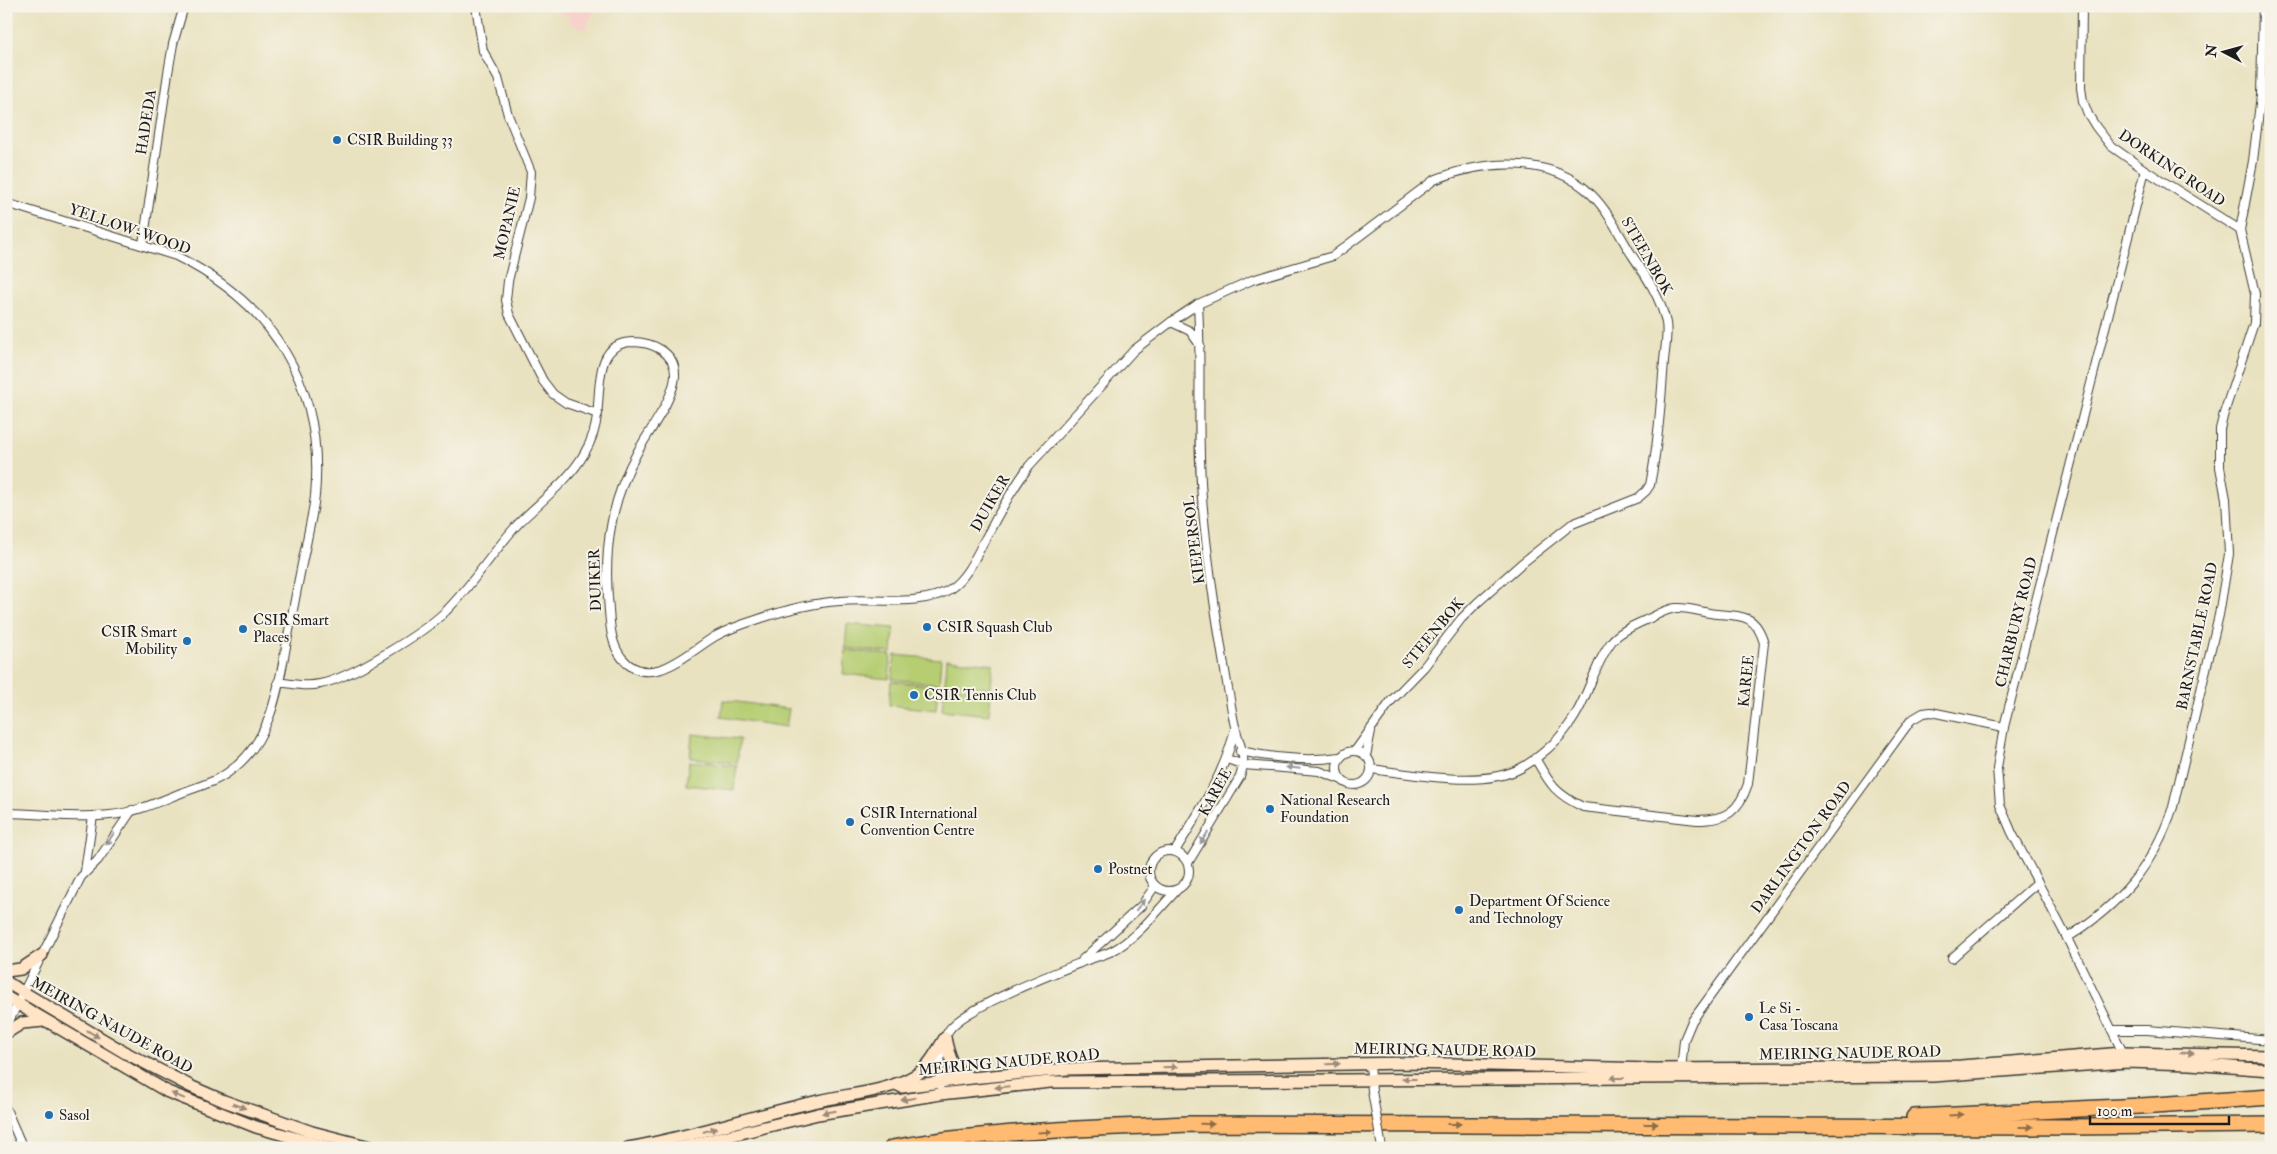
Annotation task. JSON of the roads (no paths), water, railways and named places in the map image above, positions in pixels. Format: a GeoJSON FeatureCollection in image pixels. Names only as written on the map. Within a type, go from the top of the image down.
{"type":"FeatureCollection","features":[{"type":"Feature","properties":{"kind":"highway"},"geometry":{"type":"LineString","coordinates":[[1732,1125],[2141,1106],[2271,1097]]}},
{"type":"Feature","properties":{"kind":"highway"},"geometry":{"type":"LineString","coordinates":[[892,1148],[1046,1131],[1188,1124],[2060,1127],[2271,1125]]}},
{"type":"Feature","properties":{"kind":"street","name":"HADEDA"},"geometry":{"type":"LineString","coordinates":[[143,244],[152,169],[169,66],[184,6]]}},
{"type":"Feature","properties":{"kind":"street","name":"MOPANIE"},"geometry":{"type":"LineString","coordinates":[[476,6],[483,51],[498,78],[508,115],[531,172],[529,198],[508,281],[506,300],[509,314],[543,381],[553,394],[566,403],[598,414]]}},
{"type":"Feature","properties":{"kind":"street","name":"DORKING ROAD"},"geometry":{"type":"LineString","coordinates":[[2082,6],[2081,88],[2083,101],[2096,128],[2111,146],[2145,170],[2240,230]]}},
{"type":"Feature","properties":{"kind":"street","name":"BARNSTABLE ROAD"},"geometry":{"type":"LineString","coordinates":[[2067,938],[2085,926],[2131,886],[2154,853],[2164,832],[2173,807],[2219,615],[2229,554],[2226,499],[2220,467],[2220,429],[2254,323],[2256,307],[2255,294],[2240,230],[2253,161],[2261,95],[2262,6]]}},
{"type":"Feature","properties":{"kind":"street","name":"STEENBOK"},"geometry":{"type":"LineString","coordinates":[[1198,304],[1252,280],[1333,256],[1434,180],[1453,172],[1488,164],[1538,167],[1562,176],[1591,194],[1604,208],[1640,267],[1663,312],[1666,326],[1663,374],[1651,480],[1646,491],[1638,498],[1572,524],[1521,564],[1461,619],[1424,667],[1391,701],[1371,729]]}},
{"type":"Feature","properties":{"kind":"street","name":"CHARBURY ROAD"},"geometry":{"type":"LineString","coordinates":[[2125,1058],[2067,938],[2012,833],[2000,805],[1997,768],[2004,727],[2145,170]]}},
{"type":"Feature","properties":{"kind":"street","name":"YELLOW-WOOD"},"geometry":{"type":"LineString","coordinates":[[6,203],[143,244],[176,256],[202,268],[227,285],[266,322],[280,344],[300,381],[307,403],[316,448],[315,496],[278,682],[270,717],[263,734],[249,754],[238,765],[216,779],[132,810],[93,816],[6,813]]}},
{"type":"Feature","properties":{"kind":"street","name":"DUIKER"},"geometry":{"type":"LineString","coordinates":[[278,682],[309,685],[336,679],[402,643],[438,618],[462,594],[509,534],[573,470],[590,441],[598,414],[602,364],[612,349],[623,343],[644,342],[656,346],[669,356],[676,373],[674,386],[630,465],[620,488],[609,526],[606,553],[613,639],[621,657],[630,665],[639,670],[655,671],[681,661],[719,634],[774,614],[839,601],[936,596],[948,590],[964,576],[1014,487],[1029,466],[1134,350],[1198,304]]}},
{"type":"Feature","properties":{"kind":"street","name":"KIEPERSOL"},"geometry":{"type":"LineString","coordinates":[[1198,304],[1200,345],[1198,408],[1203,509],[1224,664],[1236,729],[1244,752],[1244,765]]}},
{"type":"Feature","properties":{"kind":"street"},"geometry":{"type":"LineString","coordinates":[[1171,322],[1190,332],[1200,345]]}},
{"type":"Feature","properties":{"kind":"street","name":"KAREE"},"geometry":{"type":"LineString","coordinates":[[1371,769],[1456,779],[1482,778],[1521,768],[1552,744],[1570,725],[1592,685],[1601,658],[1614,639],[1637,624],[1668,610],[1677,608],[1747,618],[1754,622],[1760,631],[1764,642],[1748,784],[1743,800],[1732,812],[1712,820],[1698,820],[1583,807],[1566,799],[1553,789],[1534,758]]}},
{"type":"Feature","properties":{"kind":"street","name":"DARLINGTON ROAD"},"geometry":{"type":"LineString","coordinates":[[1680,1074],[1684,1040],[1692,1021],[1911,720],[1923,713],[1932,712],[2004,727]]}},
{"type":"Feature","properties":{"kind":"street","name":"KAREE"},"geometry":{"type":"LineString","coordinates":[[1175,851],[1198,814],[1231,749],[1236,729]]}},
{"type":"Feature","properties":{"kind":"street"},"geometry":{"type":"LineString","coordinates":[[1355,751],[1371,729]]}},
{"type":"Feature","properties":{"kind":"street"},"geometry":{"type":"LineString","coordinates":[[1340,757],[1336,768],[1340,778],[1347,784],[1360,784],[1368,777],[1371,769],[1366,756],[1371,729]]}},
{"type":"Feature","properties":{"kind":"street"},"geometry":{"type":"LineString","coordinates":[[1231,749],[1290,759],[1318,760],[1340,757],[1347,752],[1355,751],[1366,756]]}},
{"type":"Feature","properties":{"kind":"street"},"geometry":{"type":"LineString","coordinates":[[1226,758],[1244,765]]}},
{"type":"Feature","properties":{"kind":"street","name":"KAREE"},"geometry":{"type":"LineString","coordinates":[[1188,863],[1236,785],[1244,765],[1292,768],[1319,772],[1340,778]]}},
{"type":"Feature","properties":{"kind":"street"},"geometry":{"type":"LineString","coordinates":[[85,871],[98,860],[132,810]]}},
{"type":"Feature","properties":{"kind":"street"},"geometry":{"type":"LineString","coordinates":[[6,1027],[85,871],[93,816]]}},
{"type":"Feature","properties":{"kind":"street"},"geometry":{"type":"LineString","coordinates":[[896,1084],[911,1078],[925,1068],[955,1023],[966,1014],[1080,963],[1114,950],[1137,932],[1187,881],[1190,873],[1188,863],[1183,856],[1175,851],[1162,852],[1152,860],[1149,869],[1150,878],[1155,886],[1165,891],[1176,891]]}},
{"type":"Feature","properties":{"kind":"street"},"geometry":{"type":"LineString","coordinates":[[1952,958],[2038,882]]}},
{"type":"Feature","properties":{"kind":"street"},"geometry":{"type":"LineString","coordinates":[[1080,963],[1126,922],[1141,906],[1155,886]]}},
{"type":"Feature","properties":{"kind":"street"},"geometry":{"type":"LineString","coordinates":[[1126,922],[1137,932]]}},
{"type":"Feature","properties":{"kind":"street"},"geometry":{"type":"LineString","coordinates":[[6,971],[21,969],[42,955]]}},
{"type":"Feature","properties":{"kind":"street","name":"MEIRING NAUDE ROAD"},"geometry":{"type":"LineString","coordinates":[[6,982],[124,1052],[192,1087],[224,1101],[312,1132],[374,1148]]}},
{"type":"Feature","properties":{"kind":"street","name":"MEIRING NAUDE ROAD"},"geometry":{"type":"LineString","coordinates":[[6,997],[168,1092],[256,1127],[330,1148]]}},
{"type":"Feature","properties":{"kind":"street"},"geometry":{"type":"LineString","coordinates":[[6,1033],[22,1023],[44,1021]]}},
{"type":"Feature","properties":{"kind":"street"},"geometry":{"type":"LineString","coordinates":[[2112,1030],[2147,1030],[2271,1040]]}},
{"type":"Feature","properties":{"kind":"street"},"geometry":{"type":"LineString","coordinates":[[945,1038],[953,1065],[962,1074],[971,1078]]}},
{"type":"Feature","properties":{"kind":"street"},"geometry":{"type":"LineString","coordinates":[[940,1094],[941,1055],[945,1038]]}},
{"type":"Feature","properties":{"kind":"street","name":"MEIRING NAUDE ROAD"},"geometry":{"type":"LineString","coordinates":[[679,1148],[818,1114],[940,1094],[1050,1082],[1680,1074],[1933,1076],[2125,1058],[2271,1056]]}},
{"type":"Feature","properties":{"kind":"street","name":"MEIRING NAUDE ROAD"},"geometry":{"type":"LineString","coordinates":[[2125,1058],[2271,1070]]}},
{"type":"Feature","properties":{"kind":"street"},"geometry":{"type":"LineString","coordinates":[[1370,1063],[1372,1091],[1382,1148]]}},
{"type":"Feature","properties":{"kind":"street","name":"MEIRING NAUDE ROAD"},"geometry":{"type":"LineString","coordinates":[[628,1148],[678,1138],[814,1102],[896,1084],[902,1087],[1067,1069],[1370,1063],[1680,1074]]}},
{"type":"Feature","properties":{"kind":"street"},"geometry":{"type":"LineString","coordinates":[[6,1109],[23,1148]]}},
{"type":"Feature","properties":{"kind":"place","name":"CSIR Building 33"},"geometry":{"type":"Point","coordinates":[337,140]}},
{"type":"Feature","properties":{"kind":"place","name":"CSIR Squash Club"},"geometry":{"type":"Point","coordinates":[927,627]}},
{"type":"Feature","properties":{"kind":"place","name":"CSIR Smart Places"},"geometry":{"type":"Point","coordinates":[243,629]}},
{"type":"Feature","properties":{"kind":"place","name":"CSIR Smart Mobility"},"geometry":{"type":"Point","coordinates":[187,641]}},
{"type":"Feature","properties":{"kind":"place","name":"CSIR Tennis Club"},"geometry":{"type":"Point","coordinates":[914,695]}},
{"type":"Feature","properties":{"kind":"place","name":"National Research Foundation"},"geometry":{"type":"Point","coordinates":[1270,809]}},
{"type":"Feature","properties":{"kind":"place","name":"CSIR International Convention Centre"},"geometry":{"type":"Point","coordinates":[850,822]}},
{"type":"Feature","properties":{"kind":"place","name":"Postnet"},"geometry":{"type":"Point","coordinates":[1098,869]}},
{"type":"Feature","properties":{"kind":"place","name":"Department Of Science and Technology"},"geometry":{"type":"Point","coordinates":[1459,910]}},
{"type":"Feature","properties":{"kind":"place","name":"Le Si - Casa Toscana"},"geometry":{"type":"Point","coordinates":[1749,1017]}},
{"type":"Feature","properties":{"kind":"place","name":"Sasol"},"geometry":{"type":"Point","coordinates":[49,1115]}}]}
